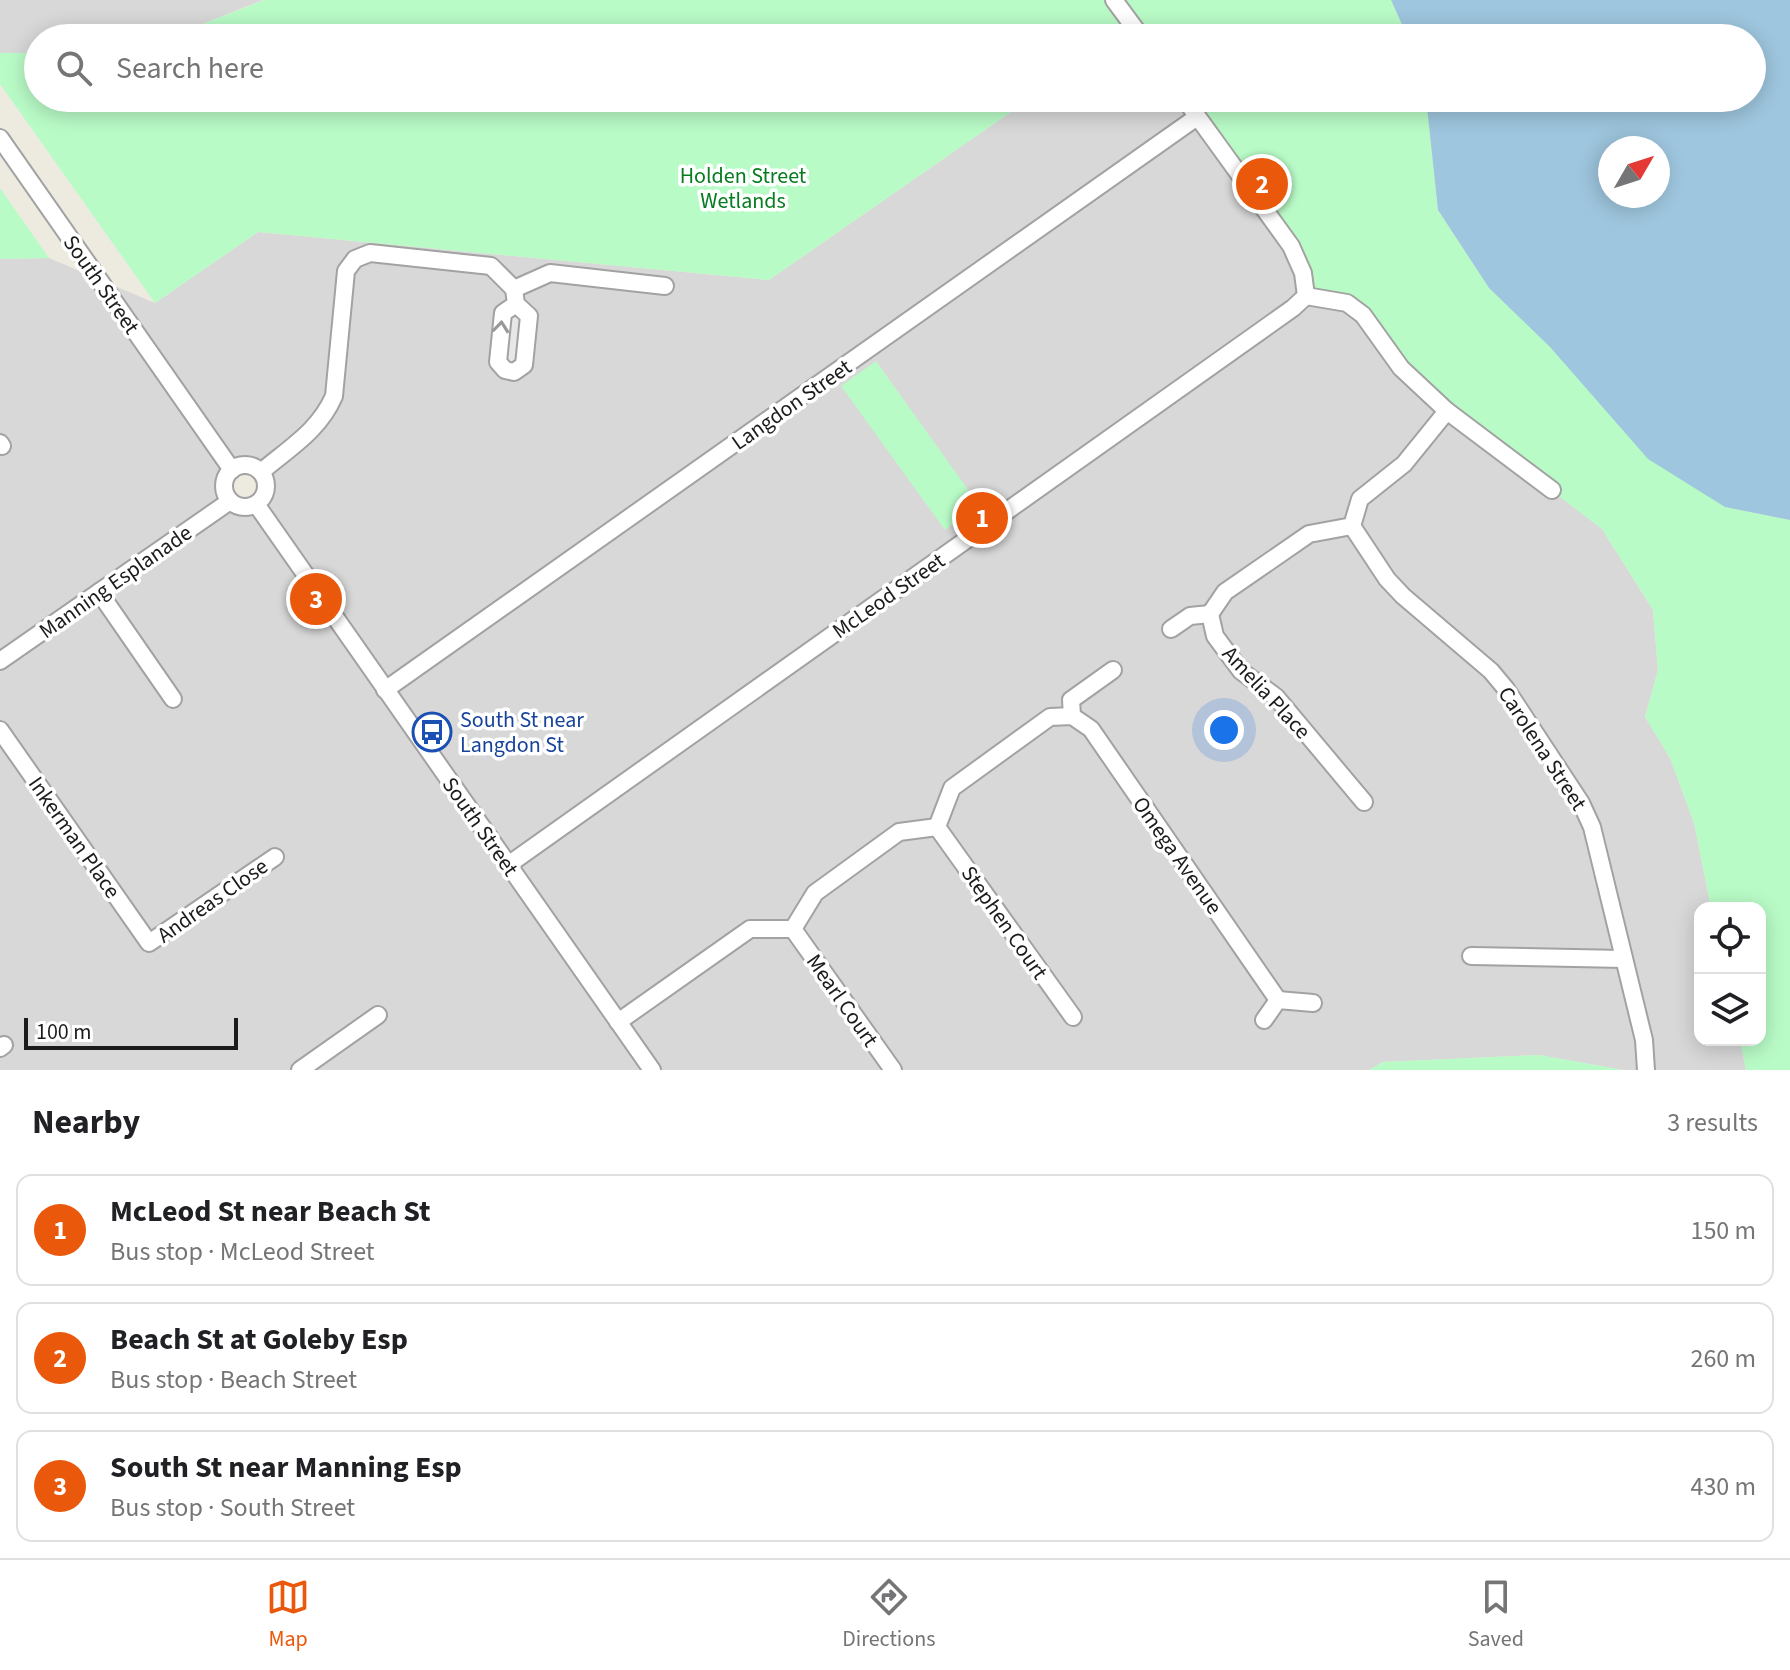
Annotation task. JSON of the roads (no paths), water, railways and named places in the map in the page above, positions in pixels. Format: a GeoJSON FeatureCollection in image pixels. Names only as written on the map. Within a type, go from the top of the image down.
{"type":"FeatureCollection","features":[{"type":"Feature","properties":{"kind":"street"},"geometry":{"type":"LineString","coordinates":[[1114,0],[1132,24]]}},
{"type":"Feature","properties":{"kind":"street"},"geometry":{"type":"LineString","coordinates":[[1194,112],[1291,246],[1303,273],[1306,296],[1347,303],[1363,315],[1401,368],[1447,411],[1552,490]]}},
{"type":"Feature","properties":{"kind":"street","name":"Langdon Street"},"geometry":{"type":"LineString","coordinates":[[385,690],[1197,117]]}},
{"type":"Feature","properties":{"kind":"street","name":"South Street"},"geometry":{"type":"LineString","coordinates":[[0,138],[232,470]]}},
{"type":"Feature","properties":{"kind":"street"},"geometry":{"type":"LineString","coordinates":[[261,472],[313,429],[326,414],[334,396],[346,271],[355,259],[370,253],[491,266],[515,296],[550,273],[665,286]]}},
{"type":"Feature","properties":{"kind":"street","name":"McLeod Street"},"geometry":{"type":"LineString","coordinates":[[508,865],[1306,296]]}},
{"type":"Feature","properties":{"kind":"street"},"geometry":{"type":"LineString","coordinates":[[1171,629],[1190,616],[1210,614],[1225,592],[1309,534],[1352,526],[1360,499],[1404,464],[1447,411]]}},
{"type":"Feature","properties":{"kind":"street"},"geometry":{"type":"LineString","coordinates":[[246,465],[261,472],[265,493],[256,504],[241,507],[230,501],[224,485],[232,470],[246,465]]}},
{"type":"Feature","properties":{"kind":"street","name":"Manning Esplanade"},"geometry":{"type":"LineString","coordinates":[[0,661],[230,501]]}},
{"type":"Feature","properties":{"kind":"street","name":"South Street"},"geometry":{"type":"LineString","coordinates":[[256,504],[652,1070]]}},
{"type":"Feature","properties":{"kind":"street","name":"Carolena Street"},"geometry":{"type":"LineString","coordinates":[[1352,526],[1387,579],[1403,596],[1491,671],[1506,689],[1581,803],[1592,827],[1644,1040],[1646,1070]]}},
{"type":"Feature","properties":{"kind":"street"},"geometry":{"type":"LineString","coordinates":[[99,592],[173,699]]}},
{"type":"Feature","properties":{"kind":"street","name":"Amelia Place"},"geometry":{"type":"LineString","coordinates":[[1210,614],[1215,636],[1241,671],[1276,697],[1364,802]]}},
{"type":"Feature","properties":{"kind":"street"},"geometry":{"type":"LineString","coordinates":[[618,1022],[750,929],[793,929],[815,893],[899,832],[937,827],[952,788],[1050,717],[1072,716],[1071,700],[1113,670]]}},
{"type":"Feature","properties":{"kind":"street","name":"Omega Avenue"},"geometry":{"type":"LineString","coordinates":[[1072,716],[1091,729],[1278,1000]]}},
{"type":"Feature","properties":{"kind":"street","name":"Inkerman Place"},"geometry":{"type":"LineString","coordinates":[[0,730],[149,943]]}},
{"type":"Feature","properties":{"kind":"street","name":"Stephen Court"},"geometry":{"type":"LineString","coordinates":[[937,827],[1073,1017]]}},
{"type":"Feature","properties":{"kind":"street","name":"Andreas Close"},"geometry":{"type":"LineString","coordinates":[[149,943],[275,857]]}},
{"type":"Feature","properties":{"kind":"street","name":"Mearl Court"},"geometry":{"type":"LineString","coordinates":[[793,929],[893,1070]]}},
{"type":"Feature","properties":{"kind":"street"},"geometry":{"type":"LineString","coordinates":[[1471,956],[1624,959]]}},
{"type":"Feature","properties":{"kind":"street"},"geometry":{"type":"LineString","coordinates":[[1264,1020],[1278,1000],[1313,1003]]}},
{"type":"Feature","properties":{"kind":"street"},"geometry":{"type":"LineString","coordinates":[[300,1070],[378,1015]]}},
{"type":"Feature","properties":{"kind":"water"},"geometry":{"type":"Polygon","coordinates":[[[1391,0],[1790,0],[1790,520],[1725,507],[1648,459],[1550,347],[1489,288],[1438,210],[1428,112],[1766,112],[1766,24],[1402,24],[1391,0]]]}},
{"type":"Feature","properties":{"kind":"place","name":"Beach St at Goleby Esp"},"geometry":{"type":"Point","coordinates":[1262,184]}},
{"type":"Feature","properties":{"kind":"place","name":"McLeod St near Beach St"},"geometry":{"type":"Point","coordinates":[982,518]}},
{"type":"Feature","properties":{"kind":"place","name":"South St near Manning Esp"},"geometry":{"type":"Point","coordinates":[316,599]}},
{"type":"Feature","properties":{"kind":"place","name":"South St near Langdon St"},"geometry":{"type":"Point","coordinates":[432,732]}},
{"type":"Feature","properties":{"kind":"park label","name":"Holden Street Wetlands"},"geometry":{"type":"Point","coordinates":[743,188]}}]}
